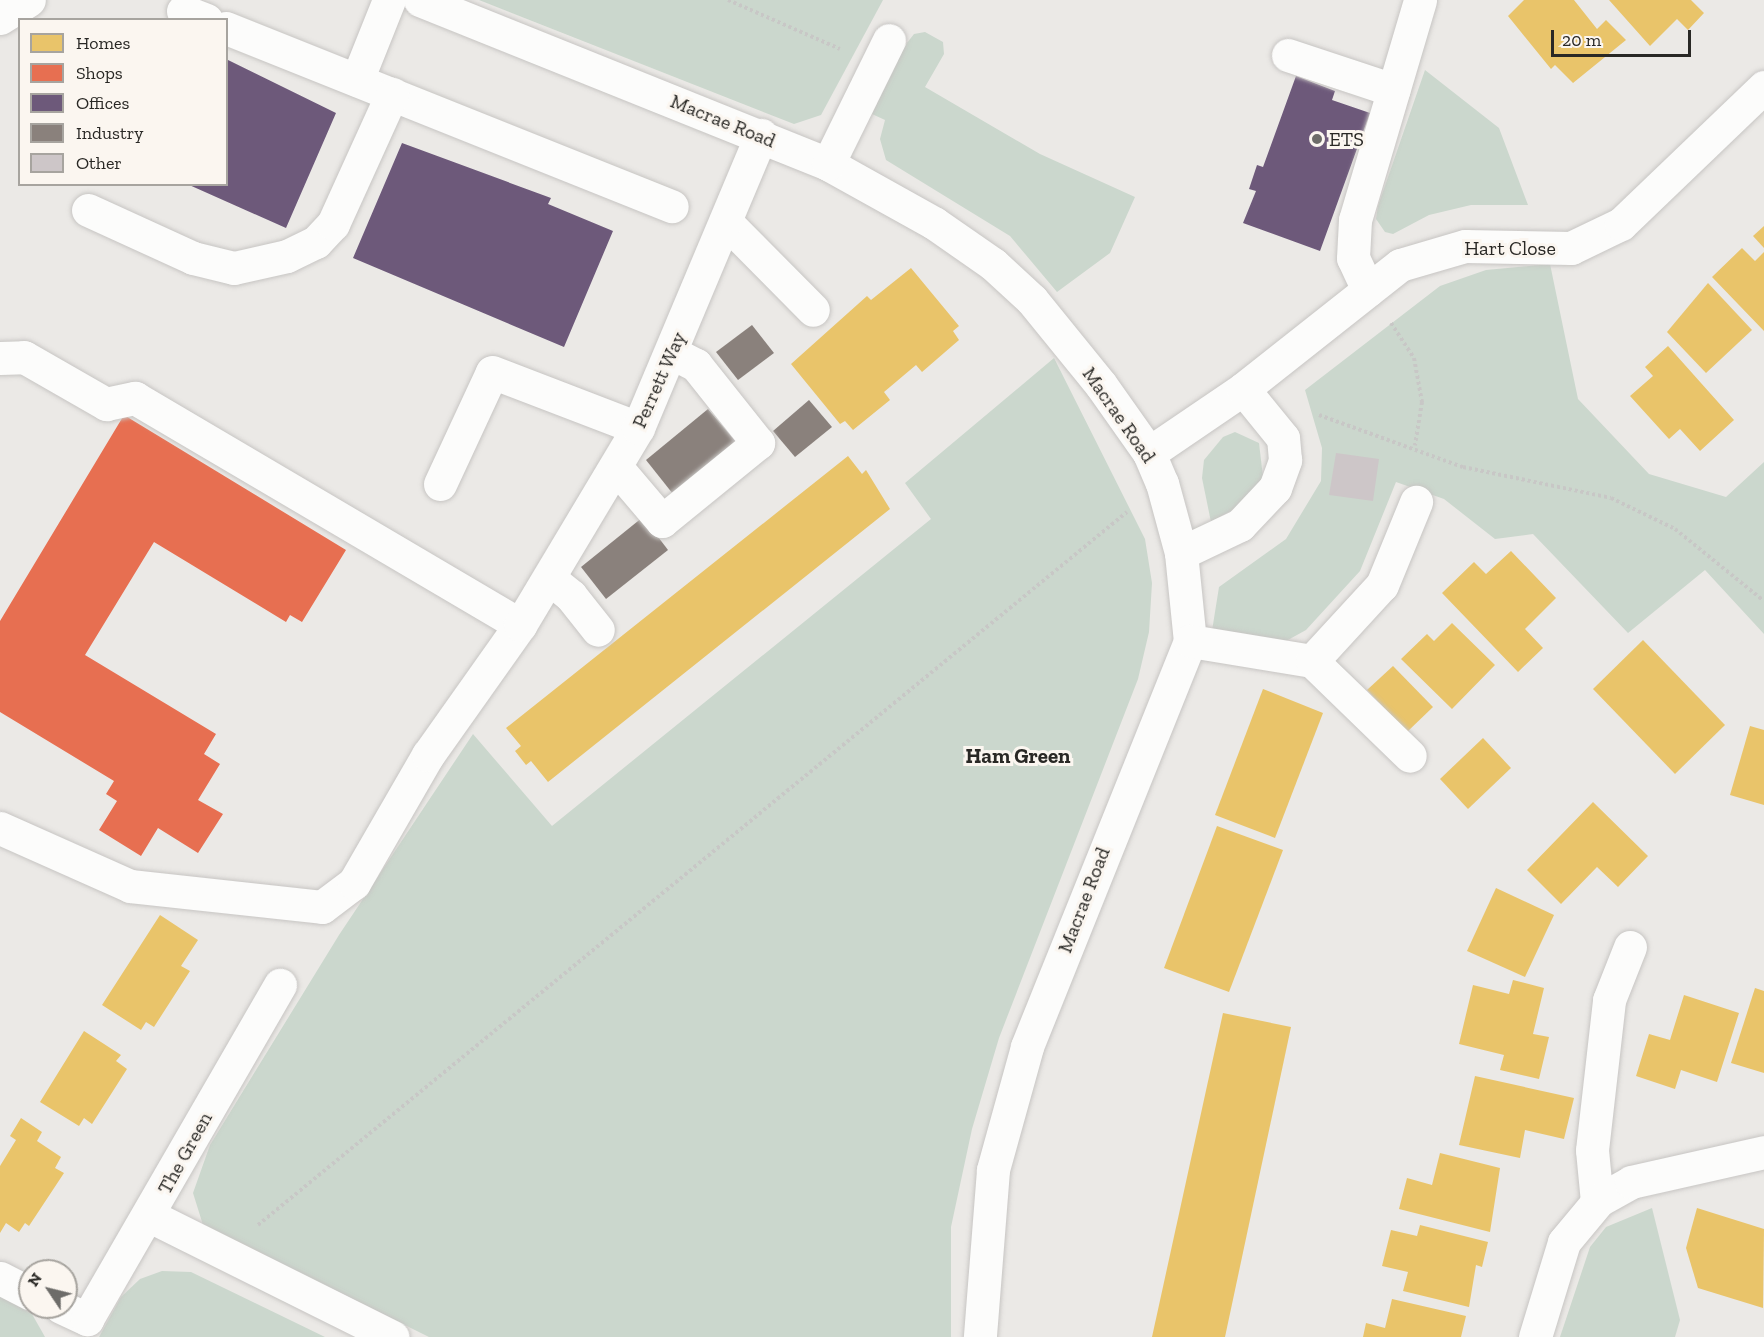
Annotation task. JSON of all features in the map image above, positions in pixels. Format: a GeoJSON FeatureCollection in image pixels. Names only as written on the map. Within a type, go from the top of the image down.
{"type":"FeatureCollection","features":[{"type":"Feature","properties":{"kind":"street"},"geometry":{"type":"LineString","coordinates":[[0,18],[29,0]]}},
{"type":"Feature","properties":{"kind":"street"},"geometry":{"type":"LineString","coordinates":[[357,80],[389,0]]}},
{"type":"Feature","properties":{"kind":"street","name":"Macrae Road"},"geometry":{"type":"LineString","coordinates":[[420,0],[761,135],[874,185],[993,264],[1032,300],[1149,453],[1162,483],[1181,553],[1190,641],[1027,1047],[993,1170],[980,1337]]}},
{"type":"Feature","properties":{"kind":"street"},"geometry":{"type":"LineString","coordinates":[[1368,290],[1353,258],[1355,220],[1420,0]]}},
{"type":"Feature","properties":{"kind":"street"},"geometry":{"type":"LineString","coordinates":[[228,29],[672,206]]}},
{"type":"Feature","properties":{"kind":"street"},"geometry":{"type":"LineString","coordinates":[[828,164],[883,52]]}},
{"type":"Feature","properties":{"kind":"street"},"geometry":{"type":"LineString","coordinates":[[1288,55],[1393,90]]}},
{"type":"Feature","properties":{"kind":"street","name":"Hart Close"},"geometry":{"type":"LineString","coordinates":[[1149,453],[1243,389],[1400,265],[1427,254],[1465,246],[1571,248],[1621,224],[1764,87]]}},
{"type":"Feature","properties":{"kind":"street"},"geometry":{"type":"LineString","coordinates":[[88,210],[193,258],[234,268],[287,256],[316,242],[333,224],[392,94]]}},
{"type":"Feature","properties":{"kind":"street","name":"Perrett Way"},"geometry":{"type":"LineString","coordinates":[[0,828],[130,886],[322,907],[354,883],[428,755],[524,618],[638,428],[727,223],[761,135]]}},
{"type":"Feature","properties":{"kind":"street"},"geometry":{"type":"LineString","coordinates":[[727,223],[813,310]]}},
{"type":"Feature","properties":{"kind":"street"},"geometry":{"type":"LineString","coordinates":[[616,467],[662,521],[758,443],[696,365],[672,353]]}},
{"type":"Feature","properties":{"kind":"street"},"geometry":{"type":"LineString","coordinates":[[0,358],[24,357],[106,404],[135,398],[524,618]]}},
{"type":"Feature","properties":{"kind":"street"},"geometry":{"type":"LineString","coordinates":[[440,484],[492,372],[638,428]]}},
{"type":"Feature","properties":{"kind":"street"},"geometry":{"type":"LineString","coordinates":[[1181,553],[1240,525],[1275,488],[1285,460],[1283,438],[1243,389]]}},
{"type":"Feature","properties":{"kind":"street"},"geometry":{"type":"LineString","coordinates":[[1312,661],[1382,585],[1416,502]]}},
{"type":"Feature","properties":{"kind":"street"},"geometry":{"type":"LineString","coordinates":[[549,578],[572,596],[598,630]]}},
{"type":"Feature","properties":{"kind":"street"},"geometry":{"type":"LineString","coordinates":[[1190,641],[1312,661],[1410,756]]}},
{"type":"Feature","properties":{"kind":"street"},"geometry":{"type":"LineString","coordinates":[[1597,1202],[1592,1150],[1609,1000],[1630,947]]}},
{"type":"Feature","properties":{"kind":"street","name":"The Green"},"geometry":{"type":"LineString","coordinates":[[78,1308],[150,1216],[280,985]]}},
{"type":"Feature","properties":{"kind":"street"},"geometry":{"type":"LineString","coordinates":[[1535,1337],[1564,1242],[1597,1202],[1631,1182],[1764,1152]]}},
{"type":"Feature","properties":{"kind":"street"},"geometry":{"type":"LineString","coordinates":[[150,1216],[210,1248],[393,1337]]}},
{"type":"Feature","properties":{"kind":"street"},"geometry":{"type":"LineString","coordinates":[[0,1278],[18,1287]]}},
{"type":"Feature","properties":{"kind":"path"},"geometry":{"type":"LineString","coordinates":[[728,0],[883,52]]}},
{"type":"Feature","properties":{"kind":"path"},"geometry":{"type":"LineString","coordinates":[[1368,290],[1414,358],[1422,402],[1415,445]]}},
{"type":"Feature","properties":{"kind":"path"},"geometry":{"type":"LineString","coordinates":[[1267,416],[1311,413],[1415,445],[1463,466],[1611,498],[1684,535],[1764,601]]}},
{"type":"Feature","properties":{"kind":"path"},"geometry":{"type":"LineString","coordinates":[[210,1248],[242,1238],[1162,483]]}},
{"type":"Feature","properties":{"kind":"shaded area"},"geometry":{"type":"Polygon","coordinates":[[[479,0],[883,0],[821,115],[794,124],[479,0]]]}},
{"type":"Feature","properties":{"kind":"shaded area"},"geometry":{"type":"Polygon","coordinates":[[[925,32],[943,42],[944,54],[925,87],[1040,154],[1135,197],[1110,253],[1057,292],[1010,236],[886,160],[880,139],[885,120],[872,114],[899,53],[914,34],[925,32]]]}},
{"type":"Feature","properties":{"kind":"shaded area"},"geometry":{"type":"Polygon","coordinates":[[[1425,70],[1499,128],[1528,205],[1471,205],[1429,215],[1393,234],[1385,232],[1376,219],[1378,206],[1425,70]]]}},
{"type":"Feature","properties":{"kind":"shaded area"},"geometry":{"type":"Polygon","coordinates":[[[1550,264],[1578,399],[1649,474],[1726,497],[1764,462],[1764,634],[1705,570],[1628,633],[1533,534],[1495,539],[1444,499],[1396,482],[1360,571],[1306,630],[1277,646],[1211,637],[1219,587],[1286,539],[1321,481],[1322,448],[1305,390],[1440,286],[1486,270],[1550,264]]]}},
{"type":"Feature","properties":{"kind":"shaded area"},"geometry":{"type":"Polygon","coordinates":[[[1054,358],[1145,539],[1152,583],[1149,632],[1138,679],[999,1038],[972,1129],[951,1227],[951,1337],[429,1337],[203,1225],[193,1193],[210,1145],[339,935],[473,734],[552,826],[931,519],[905,483],[1054,358]]]}},
{"type":"Feature","properties":{"kind":"shaded area"},"geometry":{"type":"Polygon","coordinates":[[[1235,432],[1259,443],[1263,477],[1245,503],[1211,522],[1202,478],[1204,460],[1223,437],[1235,432]]]}},
{"type":"Feature","properties":{"kind":"shaded area"},"geometry":{"type":"Polygon","coordinates":[[[1652,1208],[1680,1320],[1675,1337],[1560,1337],[1590,1247],[1606,1227],[1652,1208]]]}},
{"type":"Feature","properties":{"kind":"shaded area"},"geometry":{"type":"Polygon","coordinates":[[[162,1271],[191,1272],[325,1337],[99,1337],[121,1297],[140,1279],[162,1271]]]}},
{"type":"Feature","properties":{"kind":"shaded area"},"geometry":{"type":"Polygon","coordinates":[[[0,1296],[18,1306],[18,1319],[35,1319],[45,1337],[0,1337],[0,1296]]]}},
{"type":"Feature","properties":{"kind":"building: Homes"},"geometry":{"type":"Polygon","coordinates":[[[1524,0],[1574,0],[1597,29],[1606,20],[1626,40],[1573,83],[1555,65],[1551,69],[1508,16],[1524,0]]]}},
{"type":"Feature","properties":{"kind":"building: Homes"},"geometry":{"type":"Polygon","coordinates":[[[1609,0],[1691,0],[1704,13],[1688,30],[1677,19],[1650,46],[1609,0]]]}},
{"type":"Feature","properties":{"kind":"building: Homes"},"geometry":{"type":"Polygon","coordinates":[[[1764,226],[1764,248],[1753,236],[1764,226]]]}},
{"type":"Feature","properties":{"kind":"building: Homes"},"geometry":{"type":"Polygon","coordinates":[[[1742,248],[1755,261],[1764,252],[1764,331],[1712,277],[1742,248]]]}},
{"type":"Feature","properties":{"kind":"building: Homes"},"geometry":{"type":"Polygon","coordinates":[[[911,268],[959,326],[953,331],[959,340],[922,372],[916,365],[884,392],[890,400],[853,430],[845,421],[840,424],[791,364],[867,296],[871,300],[911,268]]]}},
{"type":"Feature","properties":{"kind":"building: Homes"},"geometry":{"type":"Polygon","coordinates":[[[1708,283],[1752,330],[1706,373],[1667,332],[1708,283]]]}},
{"type":"Feature","properties":{"kind":"building: Homes"},"geometry":{"type":"Polygon","coordinates":[[[1668,346],[1734,420],[1700,451],[1680,429],[1669,439],[1630,396],[1653,376],[1645,367],[1668,346]]]}},
{"type":"Feature","properties":{"kind":"building: Homes"},"geometry":{"type":"Polygon","coordinates":[[[848,456],[862,474],[866,470],[890,509],[548,782],[531,761],[526,765],[515,751],[521,746],[506,728],[848,456]]]}},
{"type":"Feature","properties":{"kind":"building: Homes"},"geometry":{"type":"Polygon","coordinates":[[[1511,551],[1556,598],[1525,629],[1543,648],[1518,672],[1442,593],[1474,562],[1486,574],[1511,551]]]}},
{"type":"Feature","properties":{"kind":"building: Homes"},"geometry":{"type":"Polygon","coordinates":[[[1452,623],[1495,665],[1452,709],[1401,659],[1427,634],[1434,641],[1452,623]]]}},
{"type":"Feature","properties":{"kind":"building: Homes"},"geometry":{"type":"Polygon","coordinates":[[[1643,640],[1725,725],[1675,774],[1593,689],[1643,640]]]}},
{"type":"Feature","properties":{"kind":"building: Homes"},"geometry":{"type":"Polygon","coordinates":[[[1393,666],[1433,707],[1407,732],[1367,690],[1393,666]]]}},
{"type":"Feature","properties":{"kind":"building: Homes"},"geometry":{"type":"Polygon","coordinates":[[[1263,689],[1323,713],[1275,838],[1215,815],[1263,689]]]}},
{"type":"Feature","properties":{"kind":"building: Homes"},"geometry":{"type":"Polygon","coordinates":[[[1750,726],[1764,730],[1764,805],[1730,795],[1750,726]]]}},
{"type":"Feature","properties":{"kind":"building: Homes"},"geometry":{"type":"Polygon","coordinates":[[[1483,738],[1511,768],[1468,809],[1440,779],[1483,738]]]}},
{"type":"Feature","properties":{"kind":"building: Homes"},"geometry":{"type":"Polygon","coordinates":[[[1593,802],[1648,856],[1618,887],[1597,867],[1561,904],[1527,870],[1593,802]]]}},
{"type":"Feature","properties":{"kind":"building: Homes"},"geometry":{"type":"Polygon","coordinates":[[[1217,826],[1283,850],[1229,992],[1164,968],[1217,826]]]}},
{"type":"Feature","properties":{"kind":"building: Homes"},"geometry":{"type":"Polygon","coordinates":[[[1496,888],[1554,915],[1525,977],[1467,951],[1496,888]]]}},
{"type":"Feature","properties":{"kind":"building: Homes"},"geometry":{"type":"Polygon","coordinates":[[[160,915],[198,940],[181,966],[190,971],[154,1027],[146,1022],[141,1030],[102,1005],[160,915]]]}},
{"type":"Feature","properties":{"kind":"building: Homes"},"geometry":{"type":"Polygon","coordinates":[[[1513,980],[1544,988],[1533,1034],[1549,1037],[1539,1079],[1500,1070],[1504,1055],[1459,1044],[1473,985],[1509,994],[1513,980]]]}},
{"type":"Feature","properties":{"kind":"building: Homes"},"geometry":{"type":"Polygon","coordinates":[[[1755,988],[1764,991],[1764,1073],[1731,1063],[1755,988]]]}},
{"type":"Feature","properties":{"kind":"building: Homes"},"geometry":{"type":"Polygon","coordinates":[[[1684,995],[1739,1013],[1717,1082],[1681,1070],[1675,1089],[1636,1076],[1649,1034],[1670,1040],[1684,995]]]}},
{"type":"Feature","properties":{"kind":"building: Homes"},"geometry":{"type":"Polygon","coordinates":[[[1223,1013],[1291,1027],[1225,1337],[1152,1337],[1223,1013]]]}},
{"type":"Feature","properties":{"kind":"building: Homes"},"geometry":{"type":"Polygon","coordinates":[[[84,1031],[121,1055],[116,1061],[127,1069],[92,1124],[84,1118],[79,1126],[40,1102],[84,1031]]]}},
{"type":"Feature","properties":{"kind":"building: Homes"},"geometry":{"type":"Polygon","coordinates":[[[1475,1076],[1574,1098],[1564,1139],[1525,1130],[1520,1158],[1459,1145],[1475,1076]]]}},
{"type":"Feature","properties":{"kind":"building: Homes"},"geometry":{"type":"Polygon","coordinates":[[[21,1118],[42,1132],[37,1141],[61,1157],[55,1168],[64,1173],[29,1226],[25,1223],[19,1232],[6,1223],[0,1233],[0,1166],[16,1140],[10,1136],[21,1118]]]}},
{"type":"Feature","properties":{"kind":"building: Homes"},"geometry":{"type":"Polygon","coordinates":[[[1440,1153],[1500,1168],[1490,1232],[1399,1209],[1407,1178],[1432,1185],[1440,1153]]]}},
{"type":"Feature","properties":{"kind":"building: Homes"},"geometry":{"type":"Polygon","coordinates":[[[1697,1208],[1764,1229],[1763,1308],[1698,1288],[1686,1248],[1697,1208]]]}},
{"type":"Feature","properties":{"kind":"building: Homes"},"geometry":{"type":"Polygon","coordinates":[[[1420,1225],[1488,1242],[1482,1267],[1476,1265],[1469,1307],[1403,1291],[1408,1272],[1382,1266],[1391,1230],[1417,1236],[1420,1225]]]}},
{"type":"Feature","properties":{"kind":"building: Homes"},"geometry":{"type":"Polygon","coordinates":[[[1392,1299],[1466,1316],[1461,1337],[1363,1337],[1366,1323],[1385,1328],[1392,1299]]]}},
{"type":"Feature","properties":{"kind":"building: Shops"},"geometry":{"type":"Polygon","coordinates":[[[124,415],[346,550],[302,622],[290,615],[286,622],[154,542],[85,655],[216,734],[204,754],[220,764],[198,800],[223,814],[198,853],[158,828],[141,856],[99,830],[117,801],[106,794],[114,781],[0,712],[0,621],[124,415]]]}},
{"type":"Feature","properties":{"kind":"building: Offices"},"geometry":{"type":"Polygon","coordinates":[[[228,60],[336,113],[286,228],[192,186],[228,186],[228,60]]]}},
{"type":"Feature","properties":{"kind":"building: Offices","name":"ETS"},"geometry":{"type":"Polygon","coordinates":[[[1296,76],[1335,91],[1332,100],[1370,113],[1320,251],[1243,223],[1256,191],[1249,189],[1257,165],[1263,167],[1296,76]]]}},
{"type":"Feature","properties":{"kind":"building: Offices"},"geometry":{"type":"Polygon","coordinates":[[[402,143],[551,198],[548,204],[613,231],[564,347],[353,258],[402,143]]]}},
{"type":"Feature","properties":{"kind":"building: Industry"},"geometry":{"type":"Polygon","coordinates":[[[752,325],[774,353],[738,380],[716,352],[752,325]]]}},
{"type":"Feature","properties":{"kind":"building: Industry"},"geometry":{"type":"Polygon","coordinates":[[[809,400],[832,427],[795,457],[773,431],[809,400]]]}},
{"type":"Feature","properties":{"kind":"building: Industry"},"geometry":{"type":"Polygon","coordinates":[[[708,409],[736,442],[673,494],[646,460],[708,409]]]}},
{"type":"Feature","properties":{"kind":"building: Industry"},"geometry":{"type":"Polygon","coordinates":[[[643,517],[668,550],[606,599],[581,567],[643,517]]]}},
{"type":"Feature","properties":{"kind":"building: Other"},"geometry":{"type":"Polygon","coordinates":[[[1336,453],[1379,459],[1373,501],[1329,495],[1336,453]]]}},
{"type":"Feature","properties":{"kind":"place","name":"ETS"},"geometry":{"type":"Point","coordinates":[1317,139]}},
{"type":"Feature","properties":{"kind":"district","name":"Ham Green"},"geometry":{"type":"Point","coordinates":[1018,756]}}]}
